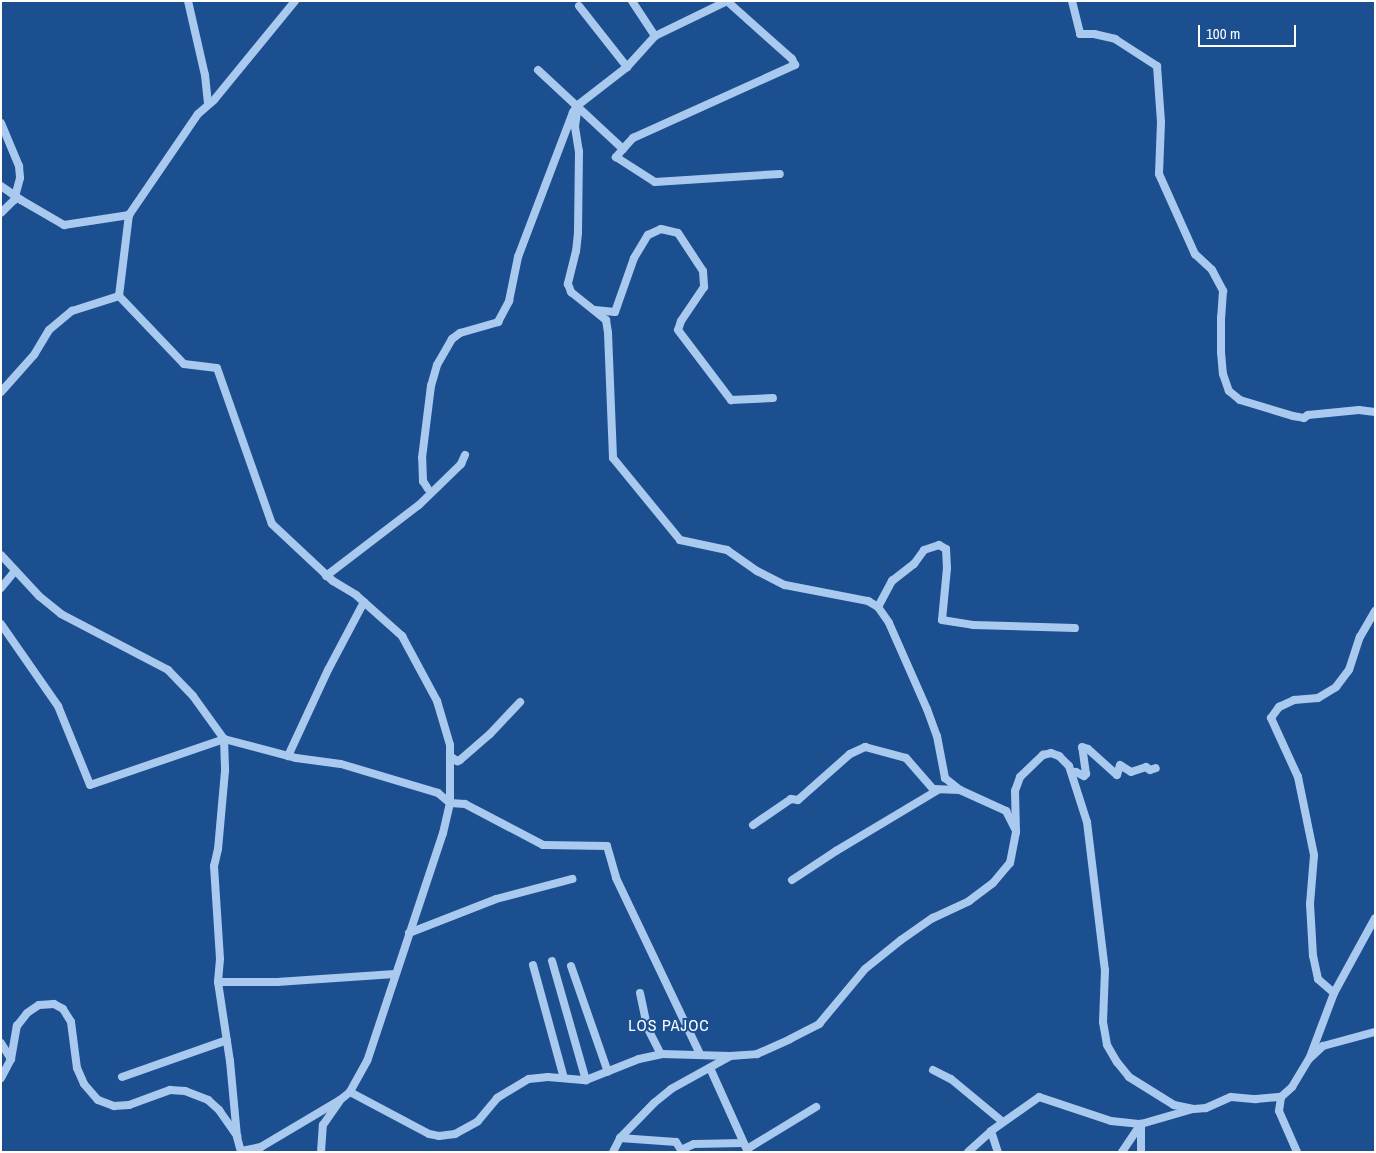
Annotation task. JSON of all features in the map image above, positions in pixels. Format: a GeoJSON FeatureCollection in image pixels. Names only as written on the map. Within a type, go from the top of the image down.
{"type":"FeatureCollection","features":[{"type":"Feature","properties":{"kind":"street"},"geometry":{"type":"LineString","coordinates":[[188,1],[205,74],[208,103]]}},
{"type":"Feature","properties":{"kind":"street"},"geometry":{"type":"LineString","coordinates":[[119,296],[129,215],[208,103],[214,100],[294,1]]}},
{"type":"Feature","properties":{"kind":"street"},"geometry":{"type":"LineString","coordinates":[[632,1],[655,36]]}},
{"type":"Feature","properties":{"kind":"street"},"geometry":{"type":"LineString","coordinates":[[428,489],[423,481],[422,458],[431,386],[438,365],[452,339],[460,333],[498,322],[509,301],[518,257],[573,112],[578,105],[627,67],[655,36],[727,1],[792,59],[795,65],[633,138],[616,157],[655,182],[780,174]]}},
{"type":"Feature","properties":{"kind":"street"},"geometry":{"type":"LineString","coordinates":[[1072,1],[1080,34],[1094,34],[1115,39],[1158,66],[1161,122],[1159,174],[1195,254],[1212,270],[1223,291],[1220,317],[1221,352],[1223,374],[1228,391],[1240,400],[1304,418],[1308,415],[1359,410],[1375,412]]}},
{"type":"Feature","properties":{"kind":"street"},"geometry":{"type":"LineString","coordinates":[[579,6],[627,67]]}},
{"type":"Feature","properties":{"kind":"street"},"geometry":{"type":"LineString","coordinates":[[538,70],[578,105],[623,149]]}},
{"type":"Feature","properties":{"kind":"street"},"geometry":{"type":"LineString","coordinates":[[578,105],[575,127],[579,151],[578,233],[568,284],[571,292],[606,320],[613,458],[680,540],[727,550],[756,571],[784,585],[868,601],[878,606],[889,623],[927,709],[936,736],[945,778],[960,790],[1006,811],[1016,832]]}},
{"type":"Feature","properties":{"kind":"street"},"geometry":{"type":"LineString","coordinates":[[1,124],[19,166],[20,178],[14,200],[1,213]]}},
{"type":"Feature","properties":{"kind":"street"},"geometry":{"type":"LineString","coordinates":[[1,186],[20,200],[64,225],[129,215]]}},
{"type":"Feature","properties":{"kind":"street"},"geometry":{"type":"LineString","coordinates":[[593,310],[615,312],[634,258],[648,235],[661,229],[678,233],[704,271],[704,287],[681,321],[678,330],[731,400],[773,398]]}},
{"type":"Feature","properties":{"kind":"street"},"geometry":{"type":"LineString","coordinates":[[1,392],[34,355],[49,330],[72,311],[119,296]]}},
{"type":"Feature","properties":{"kind":"street"},"geometry":{"type":"LineString","coordinates":[[1,555],[39,596],[61,614],[168,670],[193,696],[224,739],[225,771],[220,834],[214,866],[220,959],[218,982],[227,1040],[237,1137],[241,1151],[261,1147],[340,1100],[350,1092],[367,1061],[443,833],[450,804],[450,745],[438,701],[402,636],[364,602],[326,576],[272,524],[217,368],[184,364],[119,296]]}},
{"type":"Feature","properties":{"kind":"street"},"geometry":{"type":"LineString","coordinates":[[326,576],[419,505],[461,464],[465,455]]}},
{"type":"Feature","properties":{"kind":"street"},"geometry":{"type":"LineString","coordinates":[[878,606],[892,581],[914,564],[924,550],[939,544],[946,549],[947,568],[942,620],[973,626],[1075,628]]}},
{"type":"Feature","properties":{"kind":"street"},"geometry":{"type":"LineString","coordinates":[[1,588],[15,571]]}},
{"type":"Feature","properties":{"kind":"street"},"geometry":{"type":"LineString","coordinates":[[288,756],[328,670],[364,602]]}},
{"type":"Feature","properties":{"kind":"street"},"geometry":{"type":"LineString","coordinates":[[1334,993],[1318,979],[1312,956],[1310,904],[1314,855],[1298,776],[1271,718],[1279,707],[1294,700],[1318,698],[1336,687],[1349,670],[1360,637],[1375,611]]}},
{"type":"Feature","properties":{"kind":"street"},"geometry":{"type":"LineString","coordinates":[[1,624],[3,622],[58,706],[90,785],[224,739],[288,756],[341,764],[438,793],[450,804],[465,804],[543,845],[608,847],[616,878],[700,1054]]}},
{"type":"Feature","properties":{"kind":"street"},"geometry":{"type":"LineString","coordinates":[[450,756],[457,761],[460,760],[490,734],[520,702]]}},
{"type":"Feature","properties":{"kind":"street"},"geometry":{"type":"LineString","coordinates":[[1072,773],[1076,772],[1084,776],[1086,774],[1082,747],[1088,749],[1117,775],[1120,765],[1131,772],[1146,767],[1150,770],[1156,768]]}},
{"type":"Feature","properties":{"kind":"street"},"geometry":{"type":"LineString","coordinates":[[753,826],[791,799],[798,800],[850,754],[865,748],[906,758],[933,789],[960,790]]}},
{"type":"Feature","properties":{"kind":"street"},"geometry":{"type":"LineString","coordinates":[[350,1092],[430,1134],[439,1136],[455,1134],[478,1121],[497,1098],[529,1078],[586,1080],[639,1059],[661,1054],[730,1056],[758,1054],[818,1024],[865,968],[932,918],[969,901],[993,882],[1010,863],[1016,832],[1015,791],[1020,777],[1043,755],[1051,753],[1059,756],[1072,773],[1087,822],[1105,970],[1103,1022],[1107,1046],[1129,1077],[1174,1105],[1194,1109]]}},
{"type":"Feature","properties":{"kind":"street"},"geometry":{"type":"LineString","coordinates":[[792,880],[852,840],[938,790]]}},
{"type":"Feature","properties":{"kind":"street"},"geometry":{"type":"LineString","coordinates":[[409,933],[496,899],[572,879]]}},
{"type":"Feature","properties":{"kind":"street"},"geometry":{"type":"LineString","coordinates":[[968,1152],[990,1131],[1039,1097],[1111,1120],[1141,1124],[1194,1109],[1206,1108],[1231,1097],[1256,1099],[1281,1097],[1292,1087],[1309,1059],[1334,993],[1375,918]]}},
{"type":"Feature","properties":{"kind":"street"},"geometry":{"type":"LineString","coordinates":[[552,961],[586,1080]]}},
{"type":"Feature","properties":{"kind":"street"},"geometry":{"type":"LineString","coordinates":[[532,965],[564,1078]]}},
{"type":"Feature","properties":{"kind":"street"},"geometry":{"type":"LineString","coordinates":[[570,966],[608,1072]]}},
{"type":"Feature","properties":{"kind":"street"},"geometry":{"type":"LineString","coordinates":[[218,982],[277,982],[395,974]]}},
{"type":"Feature","properties":{"kind":"street"},"geometry":{"type":"LineString","coordinates":[[640,993],[648,1027],[661,1054]]}},
{"type":"Feature","properties":{"kind":"street"},"geometry":{"type":"LineString","coordinates":[[1,1078],[11,1059],[17,1026],[26,1013],[39,1005],[54,1004],[63,1009],[71,1022],[77,1068],[84,1084],[98,1100],[114,1106],[128,1105],[170,1090],[185,1091],[208,1100],[219,1110],[237,1137]]}},
{"type":"Feature","properties":{"kind":"street"},"geometry":{"type":"LineString","coordinates":[[1309,1059],[1324,1046],[1375,1032]]}},
{"type":"Feature","properties":{"kind":"street"},"geometry":{"type":"LineString","coordinates":[[122,1077],[227,1040]]}},
{"type":"Feature","properties":{"kind":"street"},"geometry":{"type":"LineString","coordinates":[[1,1043],[11,1059]]}},
{"type":"Feature","properties":{"kind":"street"},"geometry":{"type":"LineString","coordinates":[[613,1152],[620,1138],[672,1089],[730,1056]]}},
{"type":"Feature","properties":{"kind":"street"},"geometry":{"type":"LineString","coordinates":[[710,1068],[746,1148]]}},
{"type":"Feature","properties":{"kind":"street"},"geometry":{"type":"LineString","coordinates":[[933,1070],[951,1079],[1003,1122]]}},
{"type":"Feature","properties":{"kind":"street"},"geometry":{"type":"LineString","coordinates":[[1281,1097],[1279,1111],[1297,1152]]}},
{"type":"Feature","properties":{"kind":"street"},"geometry":{"type":"LineString","coordinates":[[321,1152],[323,1125],[340,1100]]}},
{"type":"Feature","properties":{"kind":"street"},"geometry":{"type":"LineString","coordinates":[[620,1138],[676,1142],[681,1150],[694,1144],[746,1148],[769,1138],[816,1107]]}},
{"type":"Feature","properties":{"kind":"street"},"geometry":{"type":"LineString","coordinates":[[1122,1152],[1141,1124]]}},
{"type":"Feature","properties":{"kind":"street"},"geometry":{"type":"LineString","coordinates":[[1141,1124],[1141,1152]]}},
{"type":"Feature","properties":{"kind":"street"},"geometry":{"type":"LineString","coordinates":[[990,1131],[998,1152]]}},
{"type":"Feature","properties":{"kind":"district","name":"LOS PAJOC"},"geometry":{"type":"Point","coordinates":[669,1025]}}]}
